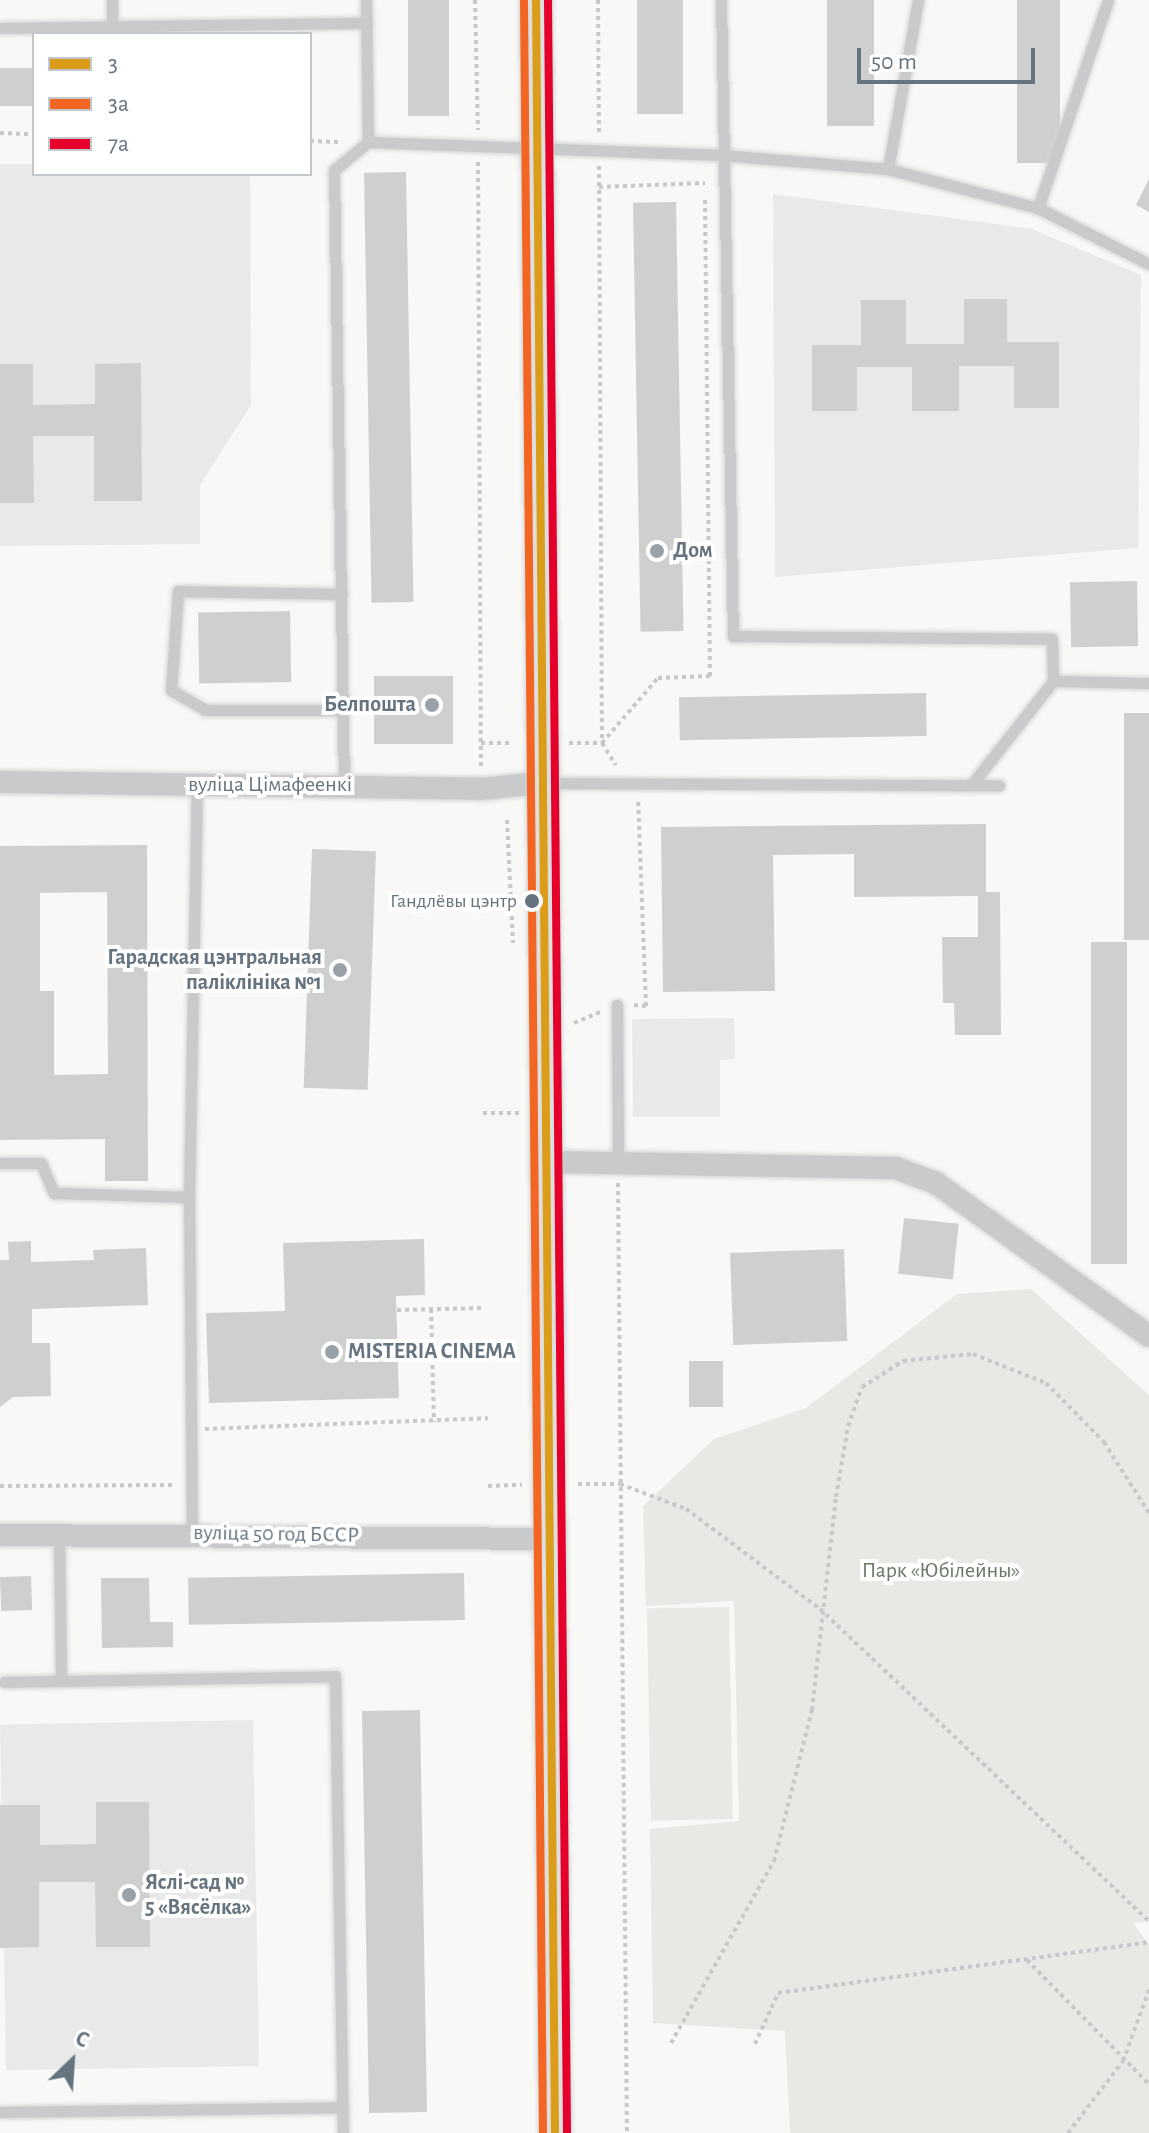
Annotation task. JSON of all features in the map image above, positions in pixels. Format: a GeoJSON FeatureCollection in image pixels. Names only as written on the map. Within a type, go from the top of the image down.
{"type":"FeatureCollection","features":[{"type":"Feature","properties":{"kind":"main road"},"geometry":{"type":"LineString","coordinates":[[536,0],[540,783],[550,1162],[555,2133]]}},
{"type":"Feature","properties":{"kind":"street","name":"вуліца Цімафеенкі"},"geometry":{"type":"LineString","coordinates":[[0,782],[481,789],[540,783]]}},
{"type":"Feature","properties":{"kind":"street"},"geometry":{"type":"LineString","coordinates":[[550,1162],[896,1168],[936,1183],[1149,1336]]}},
{"type":"Feature","properties":{"kind":"street","name":"вуліца 50 год БССР"},"geometry":{"type":"LineString","coordinates":[[0,1535],[192,1532],[553,1539]]}},
{"type":"Feature","properties":{"kind":"lane"},"geometry":{"type":"LineString","coordinates":[[112,0],[112,26]]}},
{"type":"Feature","properties":{"kind":"lane"},"geometry":{"type":"LineString","coordinates":[[366,0],[368,142]]}},
{"type":"Feature","properties":{"kind":"lane"},"geometry":{"type":"LineString","coordinates":[[721,0],[733,636],[1052,639],[1053,681],[972,784]]}},
{"type":"Feature","properties":{"kind":"lane"},"geometry":{"type":"LineString","coordinates":[[888,169],[918,0]]}},
{"type":"Feature","properties":{"kind":"lane"},"geometry":{"type":"LineString","coordinates":[[1038,208],[1108,0]]}},
{"type":"Feature","properties":{"kind":"lane"},"geometry":{"type":"LineString","coordinates":[[0,28],[367,23]]}},
{"type":"Feature","properties":{"kind":"lane"},"geometry":{"type":"LineString","coordinates":[[344,785],[334,170],[368,142],[599,154],[722,155],[888,169],[1038,208],[1149,264]]}},
{"type":"Feature","properties":{"kind":"lane"},"geometry":{"type":"LineString","coordinates":[[342,594],[178,591],[171,690],[205,710],[343,710]]}},
{"type":"Feature","properties":{"kind":"lane"},"geometry":{"type":"LineString","coordinates":[[1053,681],[1149,683]]}},
{"type":"Feature","properties":{"kind":"lane"},"geometry":{"type":"LineString","coordinates":[[540,783],[999,785]]}},
{"type":"Feature","properties":{"kind":"lane"},"geometry":{"type":"LineString","coordinates":[[192,1532],[189,1197],[197,786]]}},
{"type":"Feature","properties":{"kind":"lane"},"geometry":{"type":"LineString","coordinates":[[617,1005],[618,1162]]}},
{"type":"Feature","properties":{"kind":"lane"},"geometry":{"type":"LineString","coordinates":[[0,1163],[41,1163],[54,1193],[189,1197]]}},
{"type":"Feature","properties":{"kind":"lane"},"geometry":{"type":"LineString","coordinates":[[59,1534],[61,1680]]}},
{"type":"Feature","properties":{"kind":"lane"},"geometry":{"type":"LineString","coordinates":[[4,1682],[335,1676],[343,2133]]}},
{"type":"Feature","properties":{"kind":"lane"},"geometry":{"type":"LineString","coordinates":[[0,2112],[343,2107]]}},
{"type":"Feature","properties":{"kind":"path"},"geometry":{"type":"LineString","coordinates":[[475,0],[481,775]]}},
{"type":"Feature","properties":{"kind":"path"},"geometry":{"type":"LineString","coordinates":[[574,1022],[617,1005],[646,1006],[640,803],[602,743],[598,0]]}},
{"type":"Feature","properties":{"kind":"path"},"geometry":{"type":"LineString","coordinates":[[0,133],[32,134]]}},
{"type":"Feature","properties":{"kind":"path"},"geometry":{"type":"LineString","coordinates":[[566,743],[602,743],[658,678],[710,676],[705,155]]}},
{"type":"Feature","properties":{"kind":"path"},"geometry":{"type":"LineString","coordinates":[[599,187],[705,183]]}},
{"type":"Feature","properties":{"kind":"path"},"geometry":{"type":"LineString","coordinates":[[481,743],[513,743]]}},
{"type":"Feature","properties":{"kind":"path"},"geometry":{"type":"LineString","coordinates":[[507,820],[513,943]]}},
{"type":"Feature","properties":{"kind":"path"},"geometry":{"type":"LineString","coordinates":[[483,1113],[525,1113]]}},
{"type":"Feature","properties":{"kind":"path"},"geometry":{"type":"LineString","coordinates":[[618,1162],[627,2133]]}},
{"type":"Feature","properties":{"kind":"path"},"geometry":{"type":"LineString","coordinates":[[397,1310],[485,1308]]}},
{"type":"Feature","properties":{"kind":"path"},"geometry":{"type":"LineString","coordinates":[[431,1309],[434,1422]]}},
{"type":"Feature","properties":{"kind":"path"},"geometry":{"type":"LineString","coordinates":[[671,2043],[774,1861],[812,1710],[820,1609],[848,1426],[862,1387],[903,1361],[973,1354],[1046,1383],[1104,1442],[1149,1513]]}},
{"type":"Feature","properties":{"kind":"path"},"geometry":{"type":"LineString","coordinates":[[191,1430],[488,1418]]}},
{"type":"Feature","properties":{"kind":"path"},"geometry":{"type":"LineString","coordinates":[[574,1484],[620,1484],[686,1509],[820,1609],[1149,1921]]}},
{"type":"Feature","properties":{"kind":"path"},"geometry":{"type":"LineString","coordinates":[[0,1486],[192,1485]]}},
{"type":"Feature","properties":{"kind":"path"},"geometry":{"type":"LineString","coordinates":[[488,1486],[524,1485]]}},
{"type":"Feature","properties":{"kind":"path"},"geometry":{"type":"LineString","coordinates":[[755,2044],[778,1993],[1149,1942]]}},
{"type":"Feature","properties":{"kind":"path"},"geometry":{"type":"LineString","coordinates":[[1026,1959],[1123,2061],[1149,2084]]}},
{"type":"Feature","properties":{"kind":"path"},"geometry":{"type":"LineString","coordinates":[[1068,2133],[1123,2061],[1149,1990]]}},
{"type":"Feature","properties":{"kind":"shaded area"},"geometry":{"type":"Polygon","coordinates":[[[0,164],[32,164],[32,176],[250,176],[251,405],[200,485],[200,544],[0,546],[0,164]]]}},
{"type":"Feature","properties":{"kind":"shaded area"},"geometry":{"type":"Polygon","coordinates":[[[773,194],[1032,229],[1141,275],[1138,548],[775,577],[773,194]]]}},
{"type":"Feature","properties":{"kind":"shaded area"},"geometry":{"type":"Polygon","coordinates":[[[734,1018],[735,1059],[720,1060],[720,1117],[633,1117],[632,1019],[734,1018]]]}},
{"type":"Feature","properties":{"kind":"shaded area","name":"Яслі-сад № 5 «Вясёлка»"},"geometry":{"type":"Polygon","coordinates":[[[253,1720],[259,2066],[6,2070],[0,1724],[253,1720]]]}},
{"type":"Feature","properties":{"kind":"green space","name":"Парк «Юбілейны»"},"geometry":{"type":"Polygon","coordinates":[[[1031,1289],[1149,1395],[1149,1921],[1133,1923],[1149,1945],[1149,2133],[790,2133],[785,2031],[653,2023],[650,1829],[739,1821],[734,1601],[646,1606],[643,1506],[714,1439],[806,1408],[957,1294],[1031,1289]]]}},
{"type":"Feature","properties":{"kind":"green space"},"geometry":{"type":"Polygon","coordinates":[[[729,1607],[733,1819],[651,1820],[647,1608],[729,1607]]]}},
{"type":"Feature","properties":{"kind":"building"},"geometry":{"type":"Polygon","coordinates":[[[408,0],[449,0],[449,116],[408,116],[408,0]]]}},
{"type":"Feature","properties":{"kind":"building"},"geometry":{"type":"Polygon","coordinates":[[[637,0],[683,0],[683,114],[637,114],[637,0]]]}},
{"type":"Feature","properties":{"kind":"building"},"geometry":{"type":"Polygon","coordinates":[[[827,0],[874,0],[874,126],[827,126],[827,0]]]}},
{"type":"Feature","properties":{"kind":"building"},"geometry":{"type":"Polygon","coordinates":[[[1017,0],[1060,0],[1060,163],[1017,163],[1017,0]]]}},
{"type":"Feature","properties":{"kind":"building"},"geometry":{"type":"Polygon","coordinates":[[[0,68],[32,68],[32,106],[0,106],[0,68]]]}},
{"type":"Feature","properties":{"kind":"building"},"geometry":{"type":"Polygon","coordinates":[[[406,172],[414,602],[372,603],[364,173],[406,172]]]}},
{"type":"Feature","properties":{"kind":"building"},"geometry":{"type":"Polygon","coordinates":[[[1149,179],[1149,212],[1136,205],[1149,179]]]}},
{"type":"Feature","properties":{"kind":"building"},"geometry":{"type":"Polygon","coordinates":[[[676,202],[683,631],[640,632],[633,203],[676,202]]]}},
{"type":"Feature","properties":{"kind":"building"},"geometry":{"type":"Polygon","coordinates":[[[964,299],[1007,299],[1007,342],[1059,342],[1059,408],[1014,408],[1014,366],[959,366],[959,411],[912,411],[912,367],[857,367],[857,411],[812,411],[812,345],[861,345],[861,300],[906,300],[906,344],[964,344],[964,299]]]}},
{"type":"Feature","properties":{"kind":"building"},"geometry":{"type":"Polygon","coordinates":[[[141,363],[142,501],[94,501],[94,436],[33,436],[34,503],[0,503],[0,364],[33,364],[33,405],[95,404],[95,364],[141,363]]]}},
{"type":"Feature","properties":{"kind":"building"},"geometry":{"type":"Polygon","coordinates":[[[1137,581],[1138,646],[1071,647],[1070,582],[1137,581]]]}},
{"type":"Feature","properties":{"kind":"building"},"geometry":{"type":"Polygon","coordinates":[[[290,611],[291,682],[199,684],[198,613],[290,611]]]}},
{"type":"Feature","properties":{"kind":"building"},"geometry":{"type":"Polygon","coordinates":[[[374,676],[453,676],[453,744],[374,744],[374,676]]]}},
{"type":"Feature","properties":{"kind":"building"},"geometry":{"type":"Polygon","coordinates":[[[926,693],[927,736],[680,740],[679,697],[926,693]]]}},
{"type":"Feature","properties":{"kind":"building"},"geometry":{"type":"Polygon","coordinates":[[[1124,713],[1149,713],[1149,940],[1124,940],[1124,713]]]}},
{"type":"Feature","properties":{"kind":"building"},"geometry":{"type":"Polygon","coordinates":[[[986,824],[986,892],[1000,892],[1001,1035],[955,1035],[954,1003],[943,1003],[942,937],[978,937],[978,896],[854,897],[854,854],[773,855],[775,991],[663,992],[661,827],[986,824]]]}},
{"type":"Feature","properties":{"kind":"building"},"geometry":{"type":"Polygon","coordinates":[[[147,845],[148,1181],[105,1181],[105,1139],[0,1140],[0,846],[147,845]],[[107,892],[40,893],[40,991],[54,991],[54,1075],[108,1074],[107,892]]]}},
{"type":"Feature","properties":{"kind":"building","name":"Гарадская цэнтральная паліклініка №1"},"geometry":{"type":"Polygon","coordinates":[[[312,849],[376,851],[368,1090],[304,1088],[312,849]]]}},
{"type":"Feature","properties":{"kind":"building"},"geometry":{"type":"Polygon","coordinates":[[[1091,942],[1127,942],[1127,1264],[1091,1264],[1091,942]]]}},
{"type":"Feature","properties":{"kind":"building"},"geometry":{"type":"Polygon","coordinates":[[[904,1218],[959,1224],[953,1279],[898,1274],[904,1218]]]}},
{"type":"Feature","properties":{"kind":"building"},"geometry":{"type":"Polygon","coordinates":[[[424,1239],[425,1295],[396,1296],[399,1398],[209,1403],[206,1313],[285,1311],[283,1243],[424,1239]]]}},
{"type":"Feature","properties":{"kind":"building"},"geometry":{"type":"Polygon","coordinates":[[[31,1241],[31,1262],[94,1260],[93,1250],[146,1248],[148,1305],[32,1309],[32,1343],[50,1343],[51,1396],[13,1397],[0,1407],[0,1260],[9,1260],[8,1242],[31,1241]]]}},
{"type":"Feature","properties":{"kind":"building"},"geometry":{"type":"Polygon","coordinates":[[[844,1249],[847,1341],[733,1345],[730,1253],[844,1249]]]}},
{"type":"Feature","properties":{"kind":"building"},"geometry":{"type":"Polygon","coordinates":[[[689,1361],[723,1361],[723,1407],[689,1407],[689,1361]]]}},
{"type":"Feature","properties":{"kind":"building"},"geometry":{"type":"Polygon","coordinates":[[[464,1573],[465,1620],[189,1625],[188,1578],[464,1573]]]}},
{"type":"Feature","properties":{"kind":"building"},"geometry":{"type":"Polygon","coordinates":[[[31,1576],[32,1610],[1,1611],[0,1577],[31,1576]]]}},
{"type":"Feature","properties":{"kind":"building"},"geometry":{"type":"Polygon","coordinates":[[[101,1578],[149,1578],[150,1622],[173,1622],[173,1647],[102,1648],[101,1578]]]}},
{"type":"Feature","properties":{"kind":"building"},"geometry":{"type":"Polygon","coordinates":[[[420,1710],[427,2112],[369,2113],[362,1711],[420,1710]]]}},
{"type":"Feature","properties":{"kind":"building"},"geometry":{"type":"Polygon","coordinates":[[[96,1802],[149,1802],[150,1947],[96,1947],[95,1882],[39,1882],[39,1947],[0,1948],[0,1805],[40,1805],[40,1845],[96,1844],[96,1802]]]}},
{"type":"Feature","properties":{"kind":"transit line","name":"3а"},"geometry":{"type":"LineString","coordinates":[[524,0],[543,2133]]}},
{"type":"Feature","properties":{"kind":"transit line","name":"3"},"geometry":{"type":"LineString","coordinates":[[536,0],[555,2133]]}},
{"type":"Feature","properties":{"kind":"transit line","name":"7а"},"geometry":{"type":"LineString","coordinates":[[548,0],[567,2133]]}},
{"type":"Feature","properties":{"kind":"place","name":"Дом"},"geometry":{"type":"Point","coordinates":[657,551]}},
{"type":"Feature","properties":{"kind":"place","name":"Белпошта"},"geometry":{"type":"Point","coordinates":[432,705]}},
{"type":"Feature","properties":{"kind":"place","name":"Гандлёвы цэнтр"},"geometry":{"type":"Point","coordinates":[532,901]}},
{"type":"Feature","properties":{"kind":"place","name":"Гарадская цэнтральная паліклініка №1"},"geometry":{"type":"Point","coordinates":[340,970]}},
{"type":"Feature","properties":{"kind":"place","name":"MISTERIA CINEMA"},"geometry":{"type":"Point","coordinates":[332,1352]}},
{"type":"Feature","properties":{"kind":"place","name":"Яслі-сад № 5 «Вясёлка»"},"geometry":{"type":"Point","coordinates":[129,1895]}}]}
